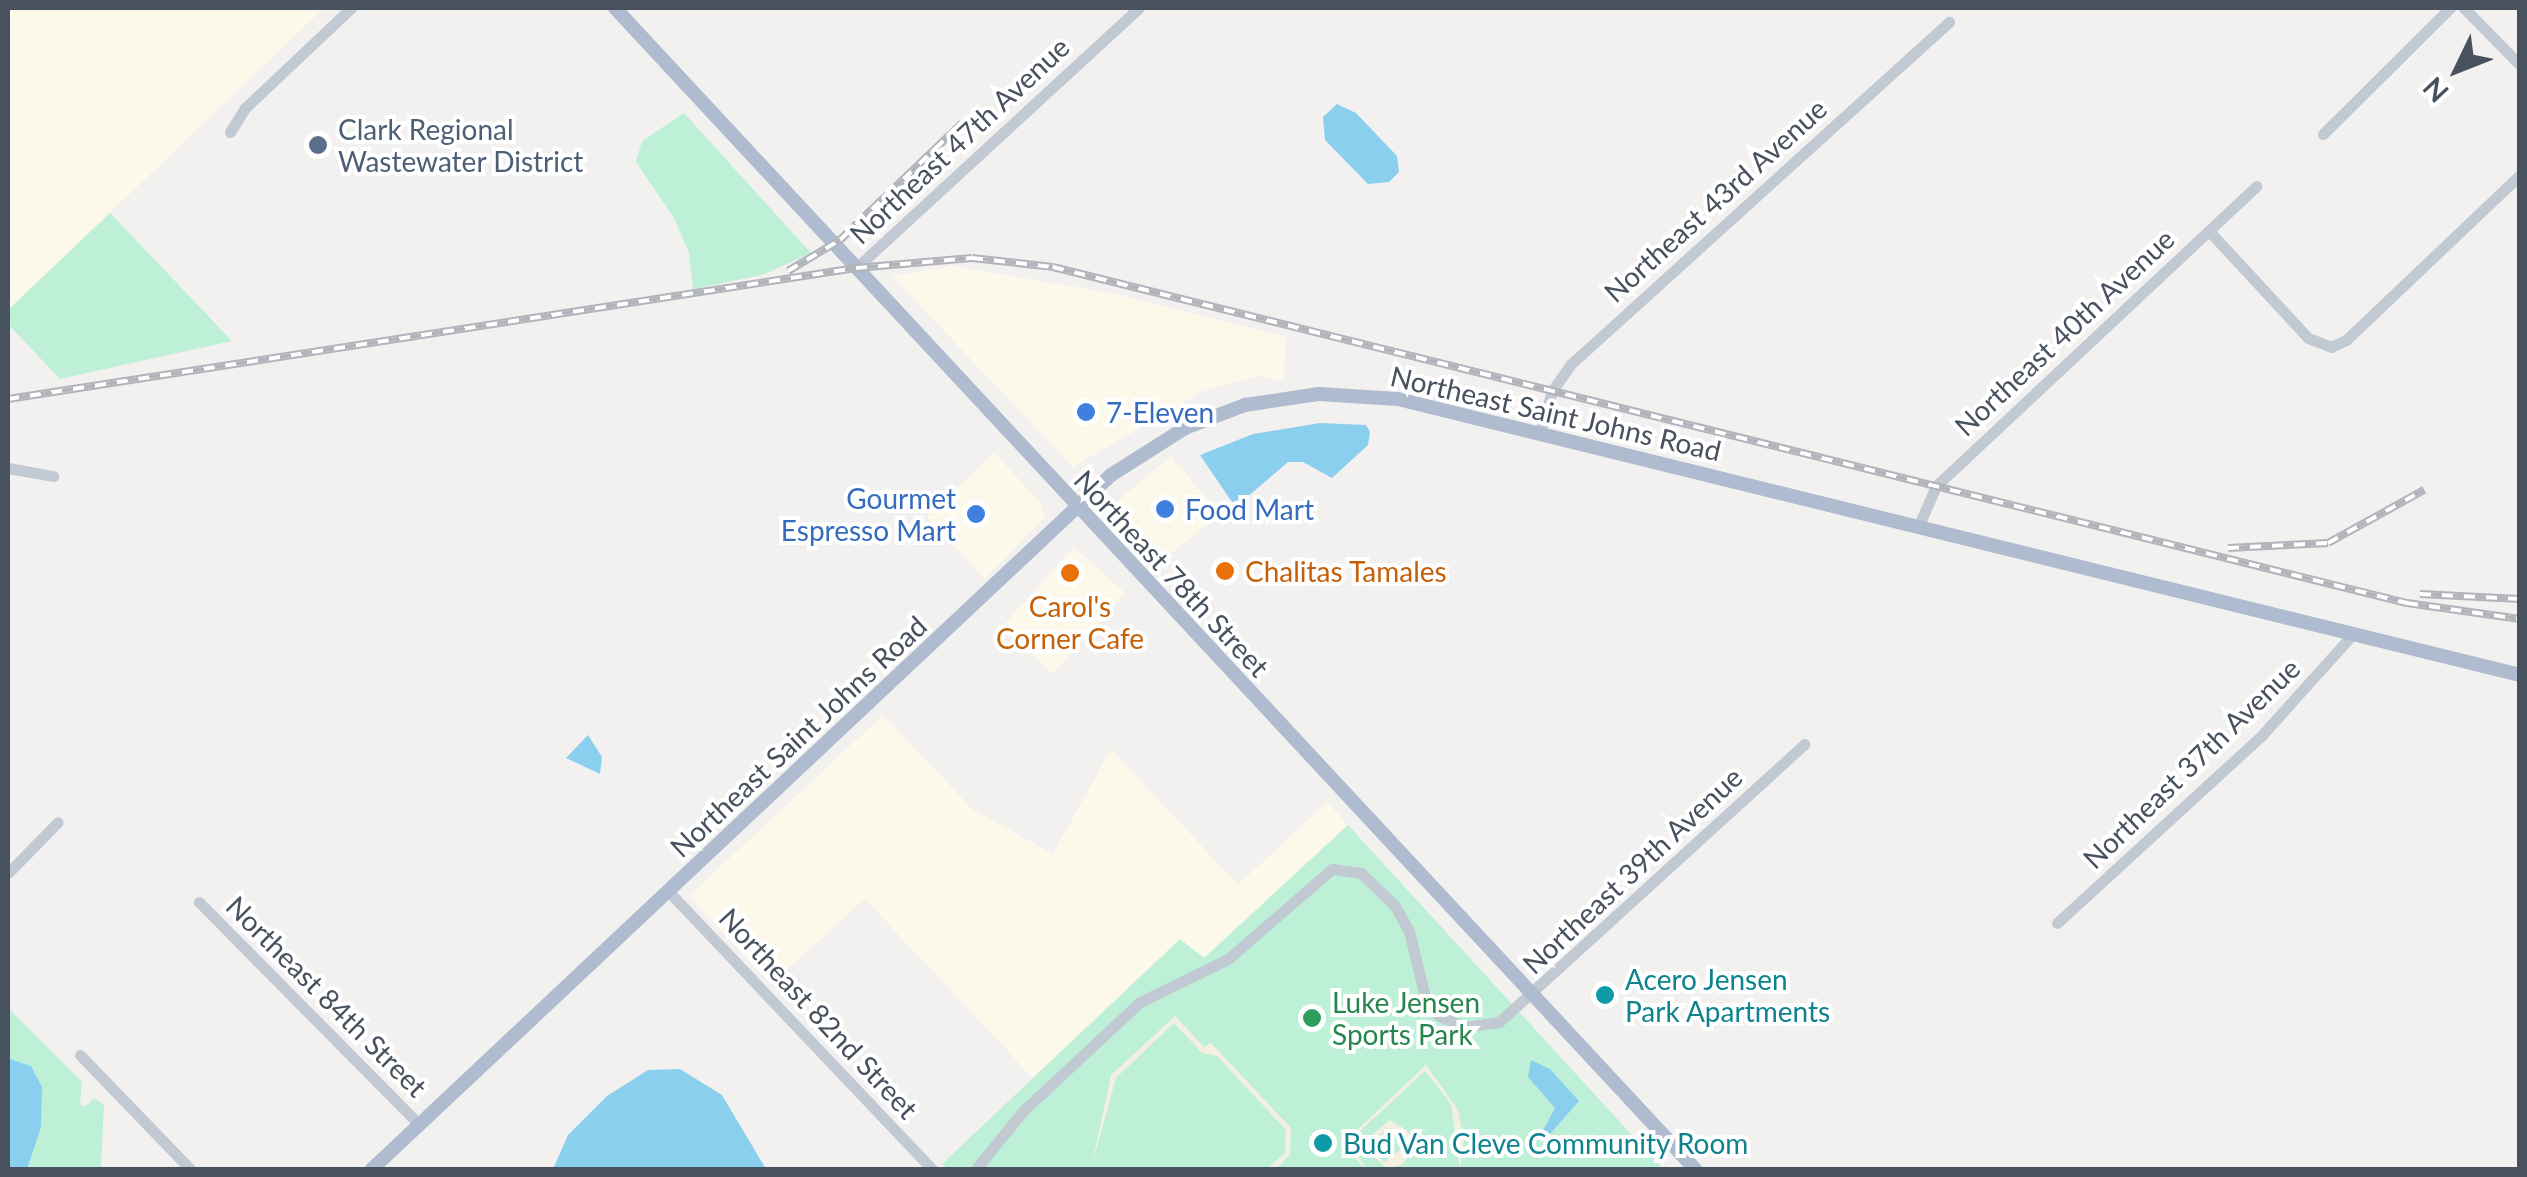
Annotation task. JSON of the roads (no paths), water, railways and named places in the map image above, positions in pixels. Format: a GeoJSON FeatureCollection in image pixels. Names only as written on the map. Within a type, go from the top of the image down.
{"type":"FeatureCollection","features":[{"type":"Feature","properties":{"kind":"main road","name":"Northeast 78th Street"},"geometry":{"type":"LineString","coordinates":[[615,8],[1696,1170]]}},
{"type":"Feature","properties":{"kind":"main road","name":"Northeast Saint Johns Road"},"geometry":{"type":"LineString","coordinates":[[371,1170],[1120,468],[1185,428],[1283,397],[1398,398],[2520,675]]}},
{"type":"Feature","properties":{"kind":"street"},"geometry":{"type":"LineString","coordinates":[[230,132],[245,108],[350,8]]}},
{"type":"Feature","properties":{"kind":"street","name":"Northeast 47th Avenue"},"geometry":{"type":"LineString","coordinates":[[856,268],[1139,8]]}},
{"type":"Feature","properties":{"kind":"street"},"geometry":{"type":"LineString","coordinates":[[2323,134],[2450,8]]}},
{"type":"Feature","properties":{"kind":"street"},"geometry":{"type":"LineString","coordinates":[[2464,8],[2520,65]]}},
{"type":"Feature","properties":{"kind":"street","name":"Northeast 43rd Avenue"},"geometry":{"type":"LineString","coordinates":[[1540,432],[1552,391],[1571,364],[1949,22]]}},
{"type":"Feature","properties":{"kind":"street"},"geometry":{"type":"LineString","coordinates":[[2209,231],[2320,347],[2346,340],[2520,174]]}},
{"type":"Feature","properties":{"kind":"street","name":"Northeast 40th Avenue"},"geometry":{"type":"LineString","coordinates":[[1919,526],[1936,486],[2258,186]]}},
{"type":"Feature","properties":{"kind":"street"},"geometry":{"type":"LineString","coordinates":[[8,468],[53,476]]}},
{"type":"Feature","properties":{"kind":"street","name":"Northeast 37th Avenue"},"geometry":{"type":"LineString","coordinates":[[2057,923],[2262,734],[2353,634]]}},
{"type":"Feature","properties":{"kind":"street","name":"Northeast 39th Avenue"},"geometry":{"type":"LineString","coordinates":[[975,1170],[1023,1111],[1140,1002],[1228,960],[1314,878],[1343,868],[1367,876],[1400,913],[1425,996],[1444,1019],[1484,1027],[1533,996],[1804,744]]}},
{"type":"Feature","properties":{"kind":"street"},"geometry":{"type":"LineString","coordinates":[[8,874],[58,822]]}},
{"type":"Feature","properties":{"kind":"street","name":"Northeast 82nd Street"},"geometry":{"type":"LineString","coordinates":[[668,892],[932,1170]]}},
{"type":"Feature","properties":{"kind":"street","name":"Northeast 84th Street"},"geometry":{"type":"LineString","coordinates":[[199,902],[420,1125]]}},
{"type":"Feature","properties":{"kind":"street"},"geometry":{"type":"LineString","coordinates":[[80,1055],[191,1170]]}},
{"type":"Feature","properties":{"kind":"water"},"geometry":{"type":"Polygon","coordinates":[[[1337,104],[1356,113],[1397,156],[1399,172],[1389,182],[1368,184],[1325,140],[1323,117],[1337,104]]]}},
{"type":"Feature","properties":{"kind":"water"},"geometry":{"type":"Polygon","coordinates":[[[1320,423],[1366,425],[1370,432],[1368,445],[1332,478],[1303,462],[1288,462],[1246,498],[1232,502],[1200,455],[1253,434],[1320,423]]]}},
{"type":"Feature","properties":{"kind":"water"},"geometry":{"type":"Polygon","coordinates":[[[588,735],[602,757],[600,774],[566,758],[588,735]]]}},
{"type":"Feature","properties":{"kind":"water"},"geometry":{"type":"Polygon","coordinates":[[[10,1059],[31,1066],[42,1087],[41,1127],[27,1169],[8,1169],[10,1059]]]}},
{"type":"Feature","properties":{"kind":"water"},"geometry":{"type":"Polygon","coordinates":[[[1531,1060],[1550,1069],[1579,1101],[1544,1141],[1540,1136],[1555,1108],[1528,1077],[1531,1060]]]}},
{"type":"Feature","properties":{"kind":"water"},"geometry":{"type":"Polygon","coordinates":[[[680,1069],[722,1095],[766,1169],[553,1169],[568,1135],[607,1096],[648,1070],[680,1069]]]}},
{"type":"Feature","properties":{"kind":"railway"},"geometry":{"type":"LineString","coordinates":[[788,271],[840,240],[962,123]]}},
{"type":"Feature","properties":{"kind":"railway"},"geometry":{"type":"LineString","coordinates":[[8,399],[856,268],[972,258],[1053,267],[2407,603],[2520,619]]}},
{"type":"Feature","properties":{"kind":"railway"},"geometry":{"type":"LineString","coordinates":[[2228,548],[2328,543],[2424,490]]}},
{"type":"Feature","properties":{"kind":"railway"},"geometry":{"type":"LineString","coordinates":[[2420,594],[2520,599]]}},
{"type":"Feature","properties":{"kind":"place","name":"Clark Regional Wastewater District"},"geometry":{"type":"Point","coordinates":[318,145]}},
{"type":"Feature","properties":{"kind":"place","name":"7-Eleven"},"geometry":{"type":"Point","coordinates":[1086,412]}},
{"type":"Feature","properties":{"kind":"place","name":"Food Mart"},"geometry":{"type":"Point","coordinates":[1165,509]}},
{"type":"Feature","properties":{"kind":"place","name":"Gourmet Espresso Mart"},"geometry":{"type":"Point","coordinates":[976,514]}},
{"type":"Feature","properties":{"kind":"place","name":"Chalitas Tamales"},"geometry":{"type":"Point","coordinates":[1225,571]}},
{"type":"Feature","properties":{"kind":"place","name":"Carol's Corner Cafe"},"geometry":{"type":"Point","coordinates":[1070,573]}},
{"type":"Feature","properties":{"kind":"place","name":"Acero Jensen Park Apartments"},"geometry":{"type":"Point","coordinates":[1605,995]}},
{"type":"Feature","properties":{"kind":"place","name":"Luke Jensen Sports Park"},"geometry":{"type":"Point","coordinates":[1312,1018]}},
{"type":"Feature","properties":{"kind":"place","name":"Bud Van Cleve Community Room"},"geometry":{"type":"Point","coordinates":[1323,1143]}}]}
